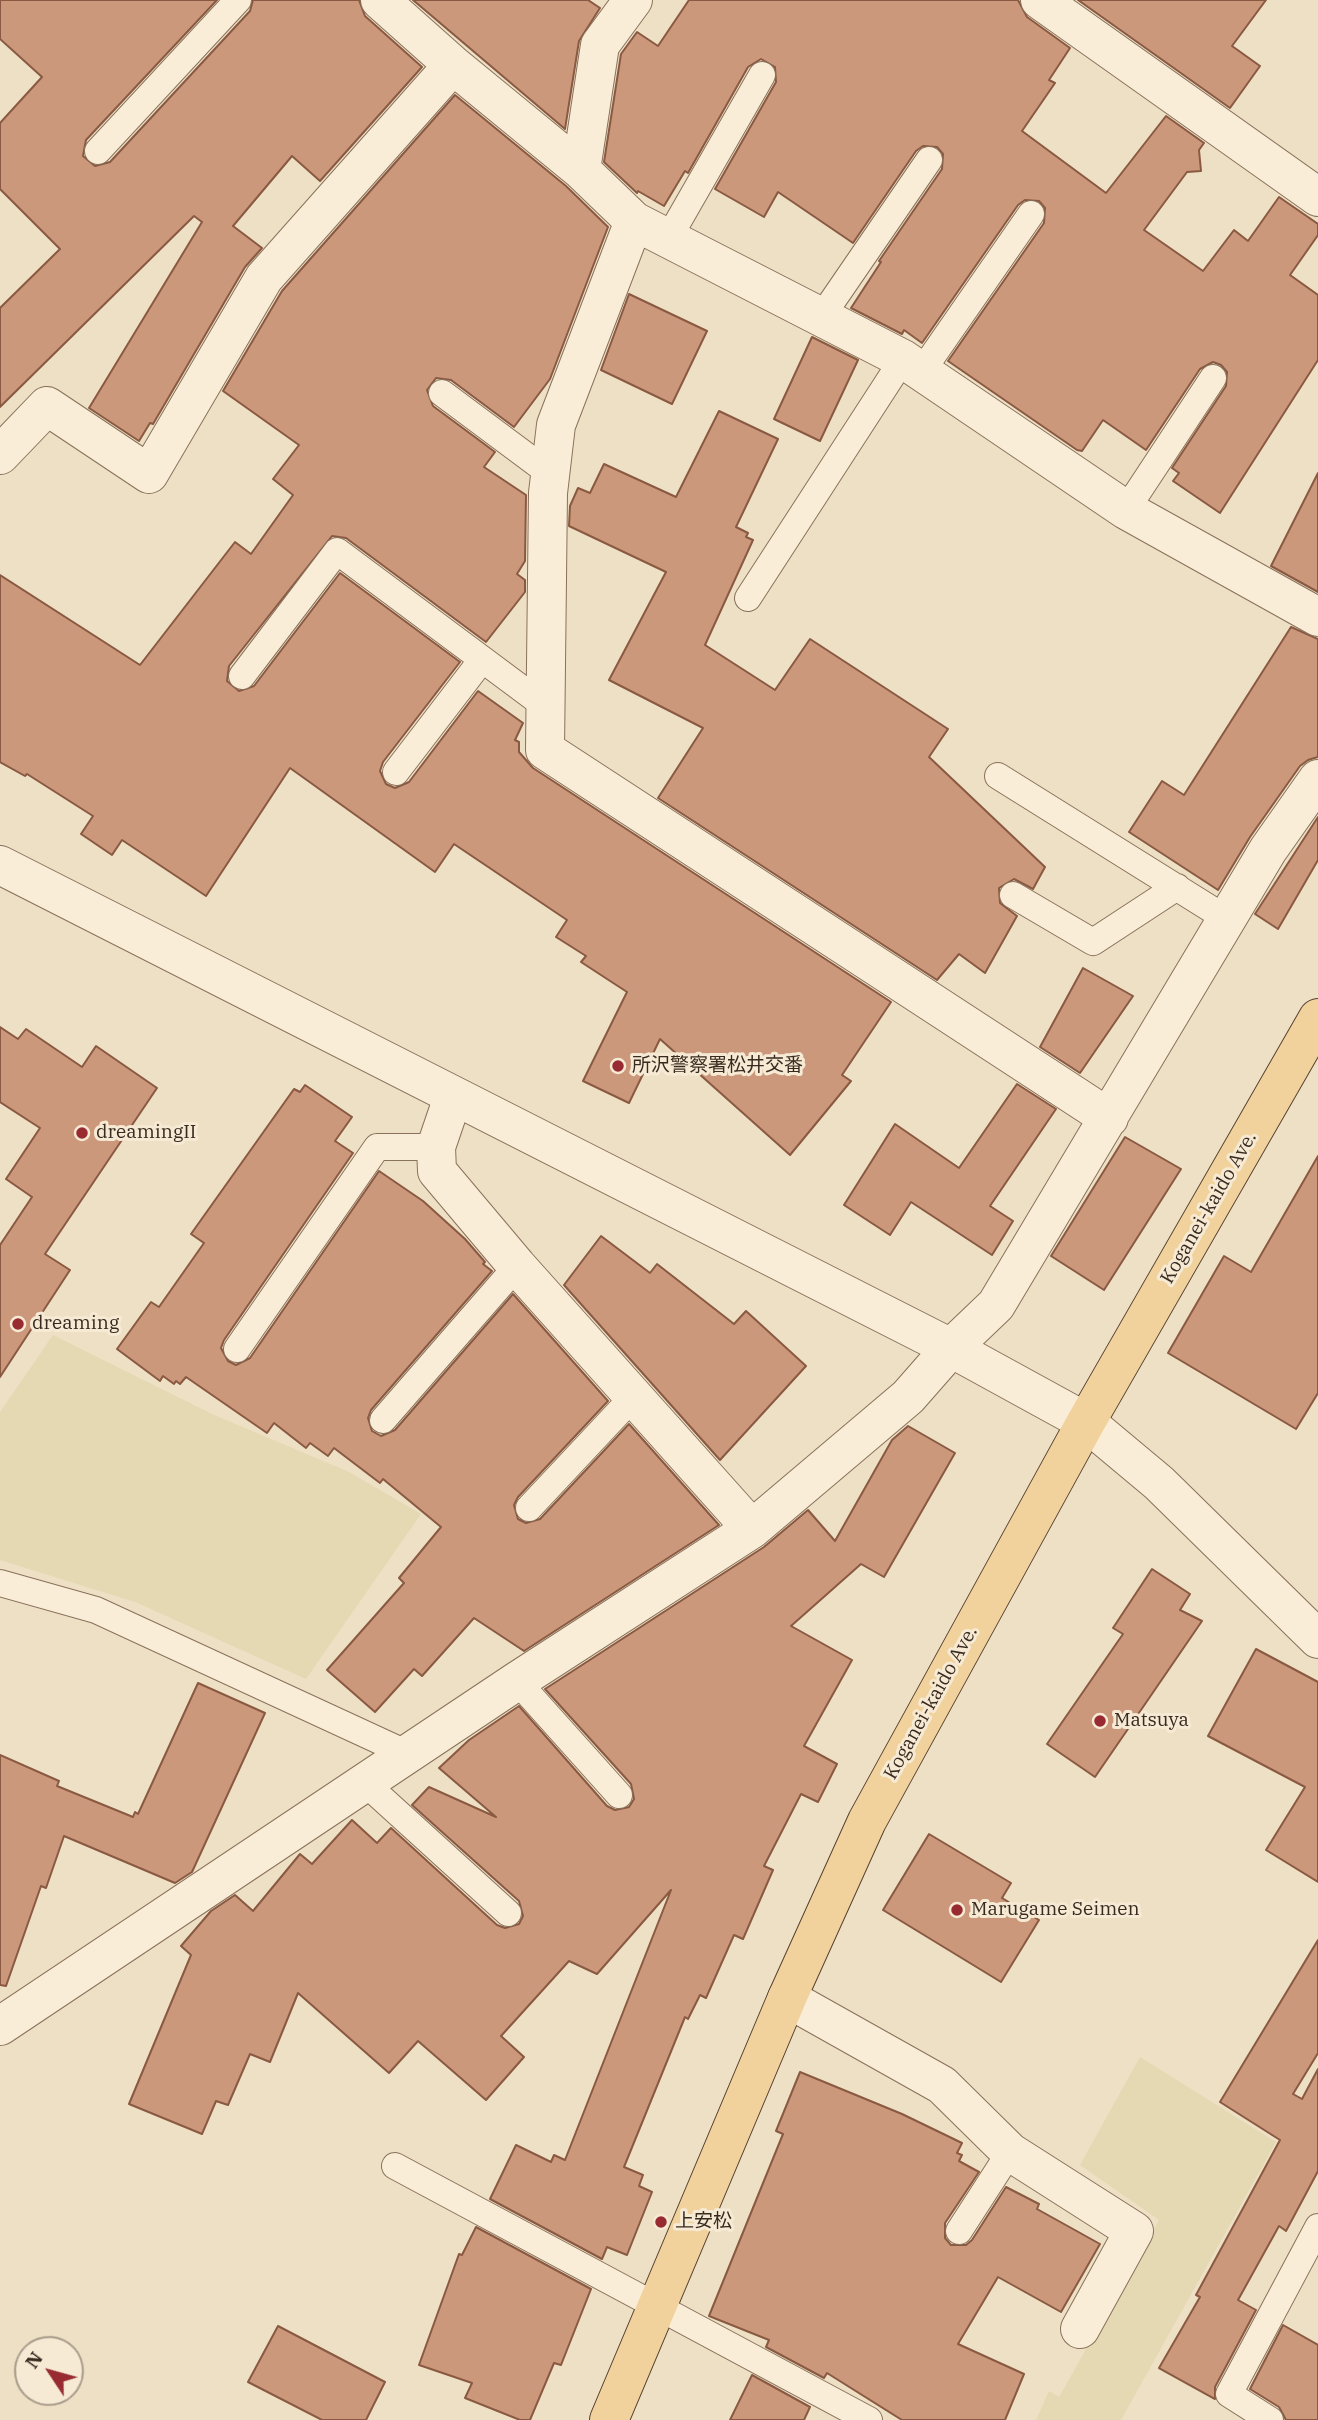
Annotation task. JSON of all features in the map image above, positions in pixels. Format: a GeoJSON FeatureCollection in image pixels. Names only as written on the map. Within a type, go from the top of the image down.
{"type":"FeatureCollection","features":[{"type":"Feature","properties":{"kind":"main road","name":"Koganei-kaido Ave."},"geometry":{"type":"LineString","coordinates":[[609,2420],[787,1998],[867,1821],[1086,1422],[1318,1018]]}},
{"type":"Feature","properties":{"kind":"street"},"geometry":{"type":"LineString","coordinates":[[380,0],[453,65],[581,170],[634,221],[913,365],[1126,510],[1318,617]]}},
{"type":"Feature","properties":{"kind":"street"},"geometry":{"type":"LineString","coordinates":[[581,170],[600,45],[633,0]]}},
{"type":"Feature","properties":{"kind":"street"},"geometry":{"type":"LineString","coordinates":[[1040,0],[1318,197]]}},
{"type":"Feature","properties":{"kind":"street"},"geometry":{"type":"LineString","coordinates":[[0,455],[47,406],[149,474],[264,278],[453,65]]}},
{"type":"Feature","properties":{"kind":"street"},"geometry":{"type":"LineString","coordinates":[[634,221],[556,425],[548,493],[545,750],[1109,1118]]}},
{"type":"Feature","properties":{"kind":"street"},"geometry":{"type":"LineString","coordinates":[[0,2026],[517,1681],[752,1529],[908,1397],[951,1348],[996,1305],[1268,850],[1318,779]]}},
{"type":"Feature","properties":{"kind":"street"},"geometry":{"type":"LineString","coordinates":[[0,865],[951,1348],[1086,1422],[1159,1483],[1318,1639]]}},
{"type":"Feature","properties":{"kind":"street"},"geometry":{"type":"LineString","coordinates":[[453,1097],[436,1147],[437,1171],[517,1266],[752,1529]]}},
{"type":"Feature","properties":{"kind":"street"},"geometry":{"type":"LineString","coordinates":[[787,1998],[942,2085],[1010,2152],[1134,2231],[1080,2329]]}},
{"type":"Feature","properties":{"kind":"lane"},"geometry":{"type":"LineString","coordinates":[[98,152],[238,0]]}},
{"type":"Feature","properties":{"kind":"lane"},"geometry":{"type":"LineString","coordinates":[[668,239],[762,75]]}},
{"type":"Feature","properties":{"kind":"lane"},"geometry":{"type":"LineString","coordinates":[[822,316],[929,160]]}},
{"type":"Feature","properties":{"kind":"lane"},"geometry":{"type":"LineString","coordinates":[[748,598],[913,365],[1031,214]]}},
{"type":"Feature","properties":{"kind":"lane"},"geometry":{"type":"LineString","coordinates":[[1126,510],[1213,378]]}},
{"type":"Feature","properties":{"kind":"lane"},"geometry":{"type":"LineString","coordinates":[[442,393],[552,475]]}},
{"type":"Feature","properties":{"kind":"lane"},"geometry":{"type":"LineString","coordinates":[[242,676],[337,551],[481,661],[545,706]]}},
{"type":"Feature","properties":{"kind":"lane"},"geometry":{"type":"LineString","coordinates":[[396,772],[481,661]]}},
{"type":"Feature","properties":{"kind":"lane"},"geometry":{"type":"LineString","coordinates":[[998,776],[1227,919]]}},
{"type":"Feature","properties":{"kind":"lane"},"geometry":{"type":"LineString","coordinates":[[1013,895],[1093,942],[1177,887]]}},
{"type":"Feature","properties":{"kind":"lane"},"geometry":{"type":"LineString","coordinates":[[237,1349],[377,1147],[436,1147]]}},
{"type":"Feature","properties":{"kind":"lane"},"geometry":{"type":"LineString","coordinates":[[383,1420],[517,1266]]}},
{"type":"Feature","properties":{"kind":"lane"},"geometry":{"type":"LineString","coordinates":[[529,1508],[634,1396]]}},
{"type":"Feature","properties":{"kind":"lane"},"geometry":{"type":"LineString","coordinates":[[0,1583],[96,1610],[408,1754]]}},
{"type":"Feature","properties":{"kind":"lane"},"geometry":{"type":"LineString","coordinates":[[517,1681],[619,1795]]}},
{"type":"Feature","properties":{"kind":"lane"},"geometry":{"type":"LineString","coordinates":[[366,1783],[508,1913]]}},
{"type":"Feature","properties":{"kind":"lane"},"geometry":{"type":"LineString","coordinates":[[959,2231],[1010,2152]]}},
{"type":"Feature","properties":{"kind":"lane"},"geometry":{"type":"LineString","coordinates":[[395,2166],[657,2304],[869,2420]]}},
{"type":"Feature","properties":{"kind":"lane"},"geometry":{"type":"LineString","coordinates":[[1270,2420],[1229,2394],[1318,2227]]}},
{"type":"Feature","properties":{"kind":"shaded area"},"geometry":{"type":"Polygon","coordinates":[[[53,1335],[212,1414],[349,1472],[421,1514],[306,1679],[135,1602],[0,1560],[0,1412],[53,1335]]]}},
{"type":"Feature","properties":{"kind":"shaded area"},"geometry":{"type":"Polygon","coordinates":[[[1140,2057],[1276,2142],[1121,2420],[1036,2420],[1049,2391],[1059,2397],[1159,2220],[1080,2165],[1140,2057]]]}},
{"type":"Feature","properties":{"kind":"building"},"geometry":{"type":"Polygon","coordinates":[[[0,0],[217,0],[86,140],[83,156],[95,166],[110,162],[250,11],[253,0],[359,0],[365,16],[422,67],[320,181],[292,156],[233,226],[262,248],[245,267],[153,424],[150,423],[139,441],[89,408],[202,222],[194,216],[0,407],[0,308],[60,249],[0,189],[0,123],[42,77],[0,39],[0,0]]]}},
{"type":"Feature","properties":{"kind":"building"},"geometry":{"type":"Polygon","coordinates":[[[413,0],[588,0],[600,8],[579,41],[565,129],[413,0]]]}},
{"type":"Feature","properties":{"kind":"building"},"geometry":{"type":"Polygon","coordinates":[[[689,0],[1018,0],[1027,17],[1070,48],[1049,80],[1055,83],[1022,131],[1106,193],[1166,116],[1204,143],[1199,150],[1201,171],[1187,172],[1144,230],[1203,271],[1234,230],[1248,241],[1279,197],[1318,224],[1318,235],[1290,275],[1318,295],[1318,360],[1220,513],[1173,481],[1179,473],[1172,468],[1226,386],[1227,372],[1221,365],[1213,362],[1200,369],[1146,450],[1103,420],[1082,451],[948,361],[1044,223],[1045,208],[1039,201],[1025,200],[1018,205],[922,343],[904,330],[902,334],[851,308],[881,262],[879,261],[942,169],[943,154],[937,147],[923,146],[916,151],[853,243],[778,192],[764,217],[715,189],[776,82],[775,67],[761,59],[748,67],[688,173],[685,171],[664,206],[638,191],[637,193],[604,162],[621,54],[637,32],[658,46],[689,0]]]}},
{"type":"Feature","properties":{"kind":"building"},"geometry":{"type":"Polygon","coordinates":[[[1078,0],[1266,0],[1232,46],[1260,66],[1230,108],[1078,0]]]}},
{"type":"Feature","properties":{"kind":"building"},"geometry":{"type":"Polygon","coordinates":[[[455,95],[566,186],[608,227],[550,379],[514,427],[451,380],[436,378],[427,390],[433,406],[495,452],[484,467],[526,495],[525,561],[517,574],[525,580],[525,592],[486,642],[346,538],[332,536],[229,666],[227,681],[239,691],[254,686],[340,573],[460,662],[383,762],[380,771],[386,784],[395,788],[409,782],[478,691],[523,723],[515,740],[519,742],[519,752],[533,768],[891,1002],[842,1075],[851,1081],[790,1155],[660,1039],[629,1103],[583,1081],[627,992],[581,962],[586,956],[556,937],[567,920],[454,844],[435,872],[290,768],[206,896],[122,840],[112,855],[81,834],[93,816],[27,774],[25,776],[0,762],[0,575],[140,665],[235,542],[251,554],[293,495],[273,479],[299,445],[223,391],[282,291],[455,95]]]}},
{"type":"Feature","properties":{"kind":"building"},"geometry":{"type":"Polygon","coordinates":[[[629,294],[707,331],[672,404],[601,370],[629,294]]]}},
{"type":"Feature","properties":{"kind":"building"},"geometry":{"type":"Polygon","coordinates":[[[812,337],[858,360],[820,441],[774,419],[812,337]]]}},
{"type":"Feature","properties":{"kind":"building"},"geometry":{"type":"Polygon","coordinates":[[[719,411],[778,439],[736,527],[748,533],[746,537],[753,540],[705,645],[775,690],[810,639],[948,729],[929,757],[1045,867],[1033,889],[1014,879],[999,888],[1000,903],[1017,916],[985,973],[959,954],[937,980],[658,798],[703,728],[609,680],[666,572],[569,526],[570,506],[578,488],[590,493],[604,464],[676,497],[719,411]]]}},
{"type":"Feature","properties":{"kind":"building"},"geometry":{"type":"Polygon","coordinates":[[[1318,473],[1318,592],[1271,566],[1318,473]]]}},
{"type":"Feature","properties":{"kind":"building"},"geometry":{"type":"Polygon","coordinates":[[[1291,627],[1318,639],[1318,757],[1300,766],[1250,837],[1218,890],[1129,832],[1162,781],[1184,795],[1291,627]]]}},
{"type":"Feature","properties":{"kind":"building"},"geometry":{"type":"Polygon","coordinates":[[[1318,817],[1318,860],[1278,929],[1255,914],[1318,817]]]}},
{"type":"Feature","properties":{"kind":"building"},"geometry":{"type":"Polygon","coordinates":[[[1083,968],[1133,996],[1080,1073],[1040,1047],[1083,968]]]}},
{"type":"Feature","properties":{"kind":"building"},"geometry":{"type":"Polygon","coordinates":[[[0,1027],[18,1039],[26,1029],[82,1067],[96,1046],[157,1088],[45,1254],[70,1270],[0,1377],[0,1245],[32,1197],[6,1179],[40,1128],[0,1102],[0,1027]]]}},
{"type":"Feature","properties":{"kind":"building"},"geometry":{"type":"Polygon","coordinates":[[[1017,1084],[1056,1109],[990,1206],[1013,1221],[992,1255],[911,1202],[890,1235],[844,1205],[895,1124],[959,1168],[1017,1084]]]}},
{"type":"Feature","properties":{"kind":"building"},"geometry":{"type":"Polygon","coordinates":[[[305,1085],[352,1117],[335,1141],[353,1153],[224,1340],[221,1348],[228,1361],[236,1365],[250,1358],[379,1171],[423,1201],[465,1239],[485,1262],[483,1264],[492,1271],[371,1410],[368,1418],[372,1431],[381,1436],[395,1430],[513,1294],[608,1401],[518,1497],[514,1505],[518,1519],[526,1523],[540,1519],[629,1424],[719,1525],[524,1651],[474,1618],[422,1676],[414,1669],[375,1712],[327,1670],[404,1583],[399,1578],[441,1527],[383,1479],[380,1483],[334,1448],[328,1456],[310,1443],[306,1448],[274,1423],[267,1433],[186,1377],[180,1384],[176,1381],[174,1384],[163,1376],[160,1381],[117,1349],[151,1302],[159,1307],[204,1243],[191,1234],[294,1089],[300,1092],[305,1085]]]}},
{"type":"Feature","properties":{"kind":"building"},"geometry":{"type":"Polygon","coordinates":[[[1125,1137],[1181,1169],[1104,1290],[1051,1256],[1125,1137]]]}},
{"type":"Feature","properties":{"kind":"building"},"geometry":{"type":"Polygon","coordinates":[[[1318,1156],[1318,1393],[1296,1429],[1168,1353],[1224,1256],[1251,1272],[1318,1156]]]}},
{"type":"Feature","properties":{"kind":"building"},"geometry":{"type":"Polygon","coordinates":[[[601,1236],[650,1273],[657,1264],[734,1324],[746,1311],[806,1366],[720,1460],[564,1285],[601,1236]]]}},
{"type":"Feature","properties":{"kind":"building"},"geometry":{"type":"Polygon","coordinates":[[[908,1426],[955,1453],[884,1577],[861,1564],[791,1626],[852,1660],[804,1746],[837,1764],[818,1802],[801,1794],[764,1866],[773,1870],[743,1939],[734,1935],[706,1998],[700,1995],[688,2019],[685,2017],[624,2167],[643,2175],[639,2186],[652,2192],[627,2255],[607,2247],[602,2259],[490,2199],[516,2145],[551,2162],[554,2155],[565,2160],[671,1890],[597,1974],[569,1961],[501,2036],[524,2057],[486,2100],[418,2041],[389,2073],[298,1993],[270,2062],[250,2054],[228,2105],[216,2101],[202,2134],[129,2104],[191,1955],[181,1946],[211,1911],[235,1895],[253,1911],[300,1854],[312,1864],[352,1820],[377,1843],[391,1828],[497,1925],[505,1928],[519,1924],[523,1916],[519,1901],[412,1805],[429,1787],[496,1817],[439,1768],[469,1740],[519,1706],[607,1806],[615,1810],[629,1807],[634,1799],[631,1784],[545,1689],[764,1547],[808,1510],[835,1541],[892,1440],[908,1426]]]}},
{"type":"Feature","properties":{"kind":"building"},"geometry":{"type":"Polygon","coordinates":[[[1152,1569],[1190,1594],[1180,1610],[1202,1621],[1095,1777],[1047,1744],[1123,1634],[1113,1628],[1152,1569]]]}},
{"type":"Feature","properties":{"kind":"building"},"geometry":{"type":"Polygon","coordinates":[[[1256,1649],[1318,1682],[1318,1882],[1266,1850],[1305,1787],[1208,1736],[1256,1649]]]}},
{"type":"Feature","properties":{"kind":"building"},"geometry":{"type":"Polygon","coordinates":[[[198,1683],[265,1713],[192,1872],[175,1883],[64,1836],[46,1888],[41,1886],[6,1986],[0,1985],[0,1755],[59,1781],[57,1786],[133,1817],[135,1812],[138,1814],[198,1683]]]}},
{"type":"Feature","properties":{"kind":"building"},"geometry":{"type":"Polygon","coordinates":[[[929,1834],[1011,1883],[1002,1898],[1039,1920],[1001,1982],[883,1910],[929,1834]]]}},
{"type":"Feature","properties":{"kind":"building"},"geometry":{"type":"Polygon","coordinates":[[[1318,1940],[1318,2053],[1293,2094],[1302,2099],[1318,2069],[1318,2171],[1286,2231],[1279,2226],[1238,2300],[1256,2310],[1215,2387],[1215,2399],[1159,2368],[1200,2297],[1196,2295],[1280,2140],[1220,2102],[1318,1940]]]}},
{"type":"Feature","properties":{"kind":"building"},"geometry":{"type":"Polygon","coordinates":[[[800,2072],[902,2114],[962,2143],[957,2153],[962,2155],[959,2161],[979,2172],[945,2223],[945,2238],[951,2245],[966,2245],[972,2240],[1006,2187],[1039,2204],[1037,2209],[1100,2244],[1061,2312],[998,2277],[958,2344],[1024,2374],[1005,2420],[902,2420],[827,2373],[824,2378],[766,2347],[769,2340],[709,2316],[783,2134],[776,2131],[800,2072]]]}},
{"type":"Feature","properties":{"kind":"building"},"geometry":{"type":"Polygon","coordinates":[[[476,2227],[591,2289],[561,2365],[554,2363],[530,2420],[520,2420],[465,2398],[472,2383],[419,2365],[459,2254],[462,2255],[476,2227]]]}},
{"type":"Feature","properties":{"kind":"building"},"geometry":{"type":"Polygon","coordinates":[[[1283,2325],[1318,2345],[1318,2420],[1286,2420],[1279,2407],[1250,2389],[1283,2325]]]}},
{"type":"Feature","properties":{"kind":"building"},"geometry":{"type":"Polygon","coordinates":[[[278,2326],[385,2382],[366,2420],[322,2420],[248,2382],[278,2326]]]}},
{"type":"Feature","properties":{"kind":"building"},"geometry":{"type":"Polygon","coordinates":[[[752,2375],[810,2407],[804,2420],[730,2420],[752,2375]]]}},
{"type":"Feature","properties":{"kind":"place","name":"所沢警察署松井交番"},"geometry":{"type":"Point","coordinates":[618,1066]}},
{"type":"Feature","properties":{"kind":"place","name":"dreamingII"},"geometry":{"type":"Point","coordinates":[82,1133]}},
{"type":"Feature","properties":{"kind":"place","name":"dreaming"},"geometry":{"type":"Point","coordinates":[18,1324]}},
{"type":"Feature","properties":{"kind":"place","name":"Matsuya"},"geometry":{"type":"Point","coordinates":[1100,1721]}},
{"type":"Feature","properties":{"kind":"place","name":"Marugame Seimen"},"geometry":{"type":"Point","coordinates":[957,1910]}},
{"type":"Feature","properties":{"kind":"place","name":"上安松"},"geometry":{"type":"Point","coordinates":[661,2222]}}]}
